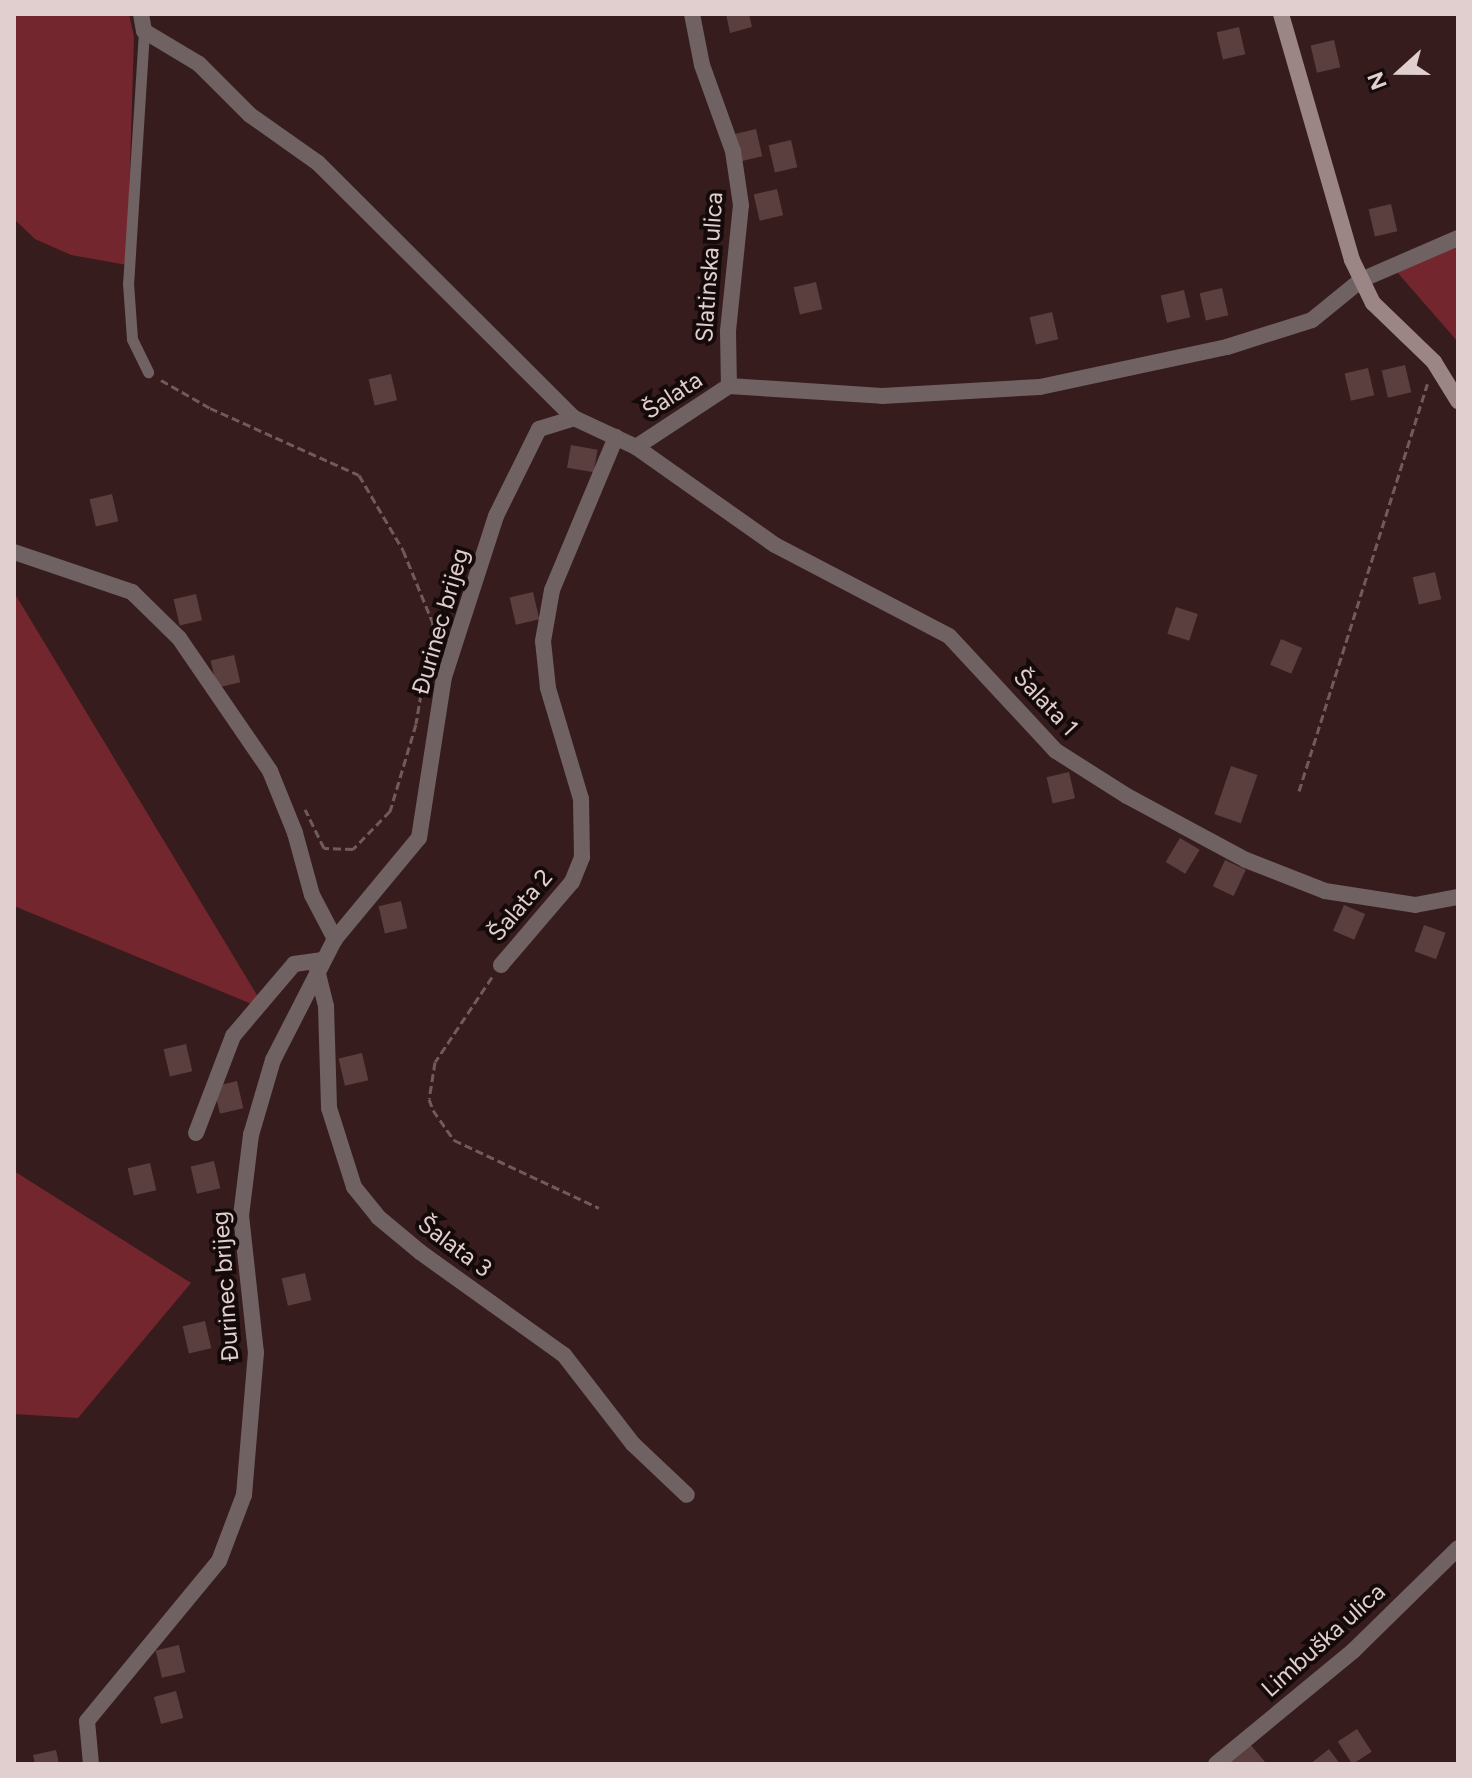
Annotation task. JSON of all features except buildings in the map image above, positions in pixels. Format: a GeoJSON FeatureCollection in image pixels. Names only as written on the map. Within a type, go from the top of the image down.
{"type":"FeatureCollection","features":[{"type":"Feature","properties":{"kind":"street","name":"Slatinska ulica"},"geometry":{"type":"LineString","coordinates":[[692,14],[702,65],[733,151],[740,194],[729,386]]}},
{"type":"Feature","properties":{"kind":"street"},"geometry":{"type":"LineString","coordinates":[[1281,14],[1361,280],[1373,303],[1434,362],[1458,401]]}},
{"type":"Feature","properties":{"kind":"street","name":"Šalata"},"geometry":{"type":"LineString","coordinates":[[143,22],[199,64],[250,115],[318,163],[574,418],[636,447],[729,386],[882,396],[1040,387],[1227,347],[1312,320],[1361,280],[1458,238]]}},
{"type":"Feature","properties":{"kind":"street","name":"Đurinec brijeg"},"geometry":{"type":"LineString","coordinates":[[91,1764],[87,1721],[219,1561],[244,1495],[256,1353],[241,1216],[251,1135],[277,1050],[335,939],[419,838],[444,677],[496,516],[539,429],[574,418]]}},
{"type":"Feature","properties":{"kind":"street","name":"Šalata 2"},"geometry":{"type":"LineString","coordinates":[[501,965],[572,882],[582,857],[581,799],[548,688],[543,641],[552,590],[616,437]]}},
{"type":"Feature","properties":{"kind":"street","name":"Šalata 1"},"geometry":{"type":"LineString","coordinates":[[636,447],[775,545],[949,636],[1056,751],[1127,796],[1246,860],[1325,891],[1415,905],[1458,897]]}},
{"type":"Feature","properties":{"kind":"street"},"geometry":{"type":"LineString","coordinates":[[14,552],[132,592],[179,638],[270,771],[295,833],[312,895],[335,939]]}},
{"type":"Feature","properties":{"kind":"street"},"geometry":{"type":"LineString","coordinates":[[196,1133],[233,1036],[294,964],[320,965]]}},
{"type":"Feature","properties":{"kind":"street","name":"Šalata 3"},"geometry":{"type":"LineString","coordinates":[[320,965],[326,1006],[329,1108],[354,1187],[378,1217],[420,1252],[564,1355],[633,1444],[687,1495]]}},
{"type":"Feature","properties":{"kind":"street","name":"Limbuška ulica"},"geometry":{"type":"LineString","coordinates":[[1216,1764],[1353,1651],[1458,1548]]}},
{"type":"Feature","properties":{"kind":"lane"},"geometry":{"type":"LineString","coordinates":[[143,22],[128,283],[132,339],[148,372]]}},
{"type":"Feature","properties":{"kind":"path"},"geometry":{"type":"LineString","coordinates":[[1299,791],[1434,362]]}},
{"type":"Feature","properties":{"kind":"path"},"geometry":{"type":"LineString","coordinates":[[148,372],[210,408],[359,475],[403,550],[433,623],[416,724],[390,811],[353,849],[324,848],[305,807]]}},
{"type":"Feature","properties":{"kind":"path","name":"Šalata 2"},"geometry":{"type":"LineString","coordinates":[[501,965],[435,1062],[429,1099],[433,1110],[454,1140],[599,1208]]}},
{"type":"Feature","properties":{"kind":"shaded area"},"geometry":{"type":"Polygon","coordinates":[[[14,14],[129,14],[134,37],[127,265],[71,255],[35,239],[14,219],[14,14]]]}},
{"type":"Feature","properties":{"kind":"shaded area"},"geometry":{"type":"Polygon","coordinates":[[[1458,244],[1458,342],[1397,272],[1458,244]]]}},
{"type":"Feature","properties":{"kind":"shaded area"},"geometry":{"type":"Polygon","coordinates":[[[15,594],[266,1010],[14,906],[15,594]]]}},
{"type":"Feature","properties":{"kind":"shaded area"},"geometry":{"type":"Polygon","coordinates":[[[14,1171],[191,1283],[78,1418],[14,1414],[14,1171]]]}}]}
